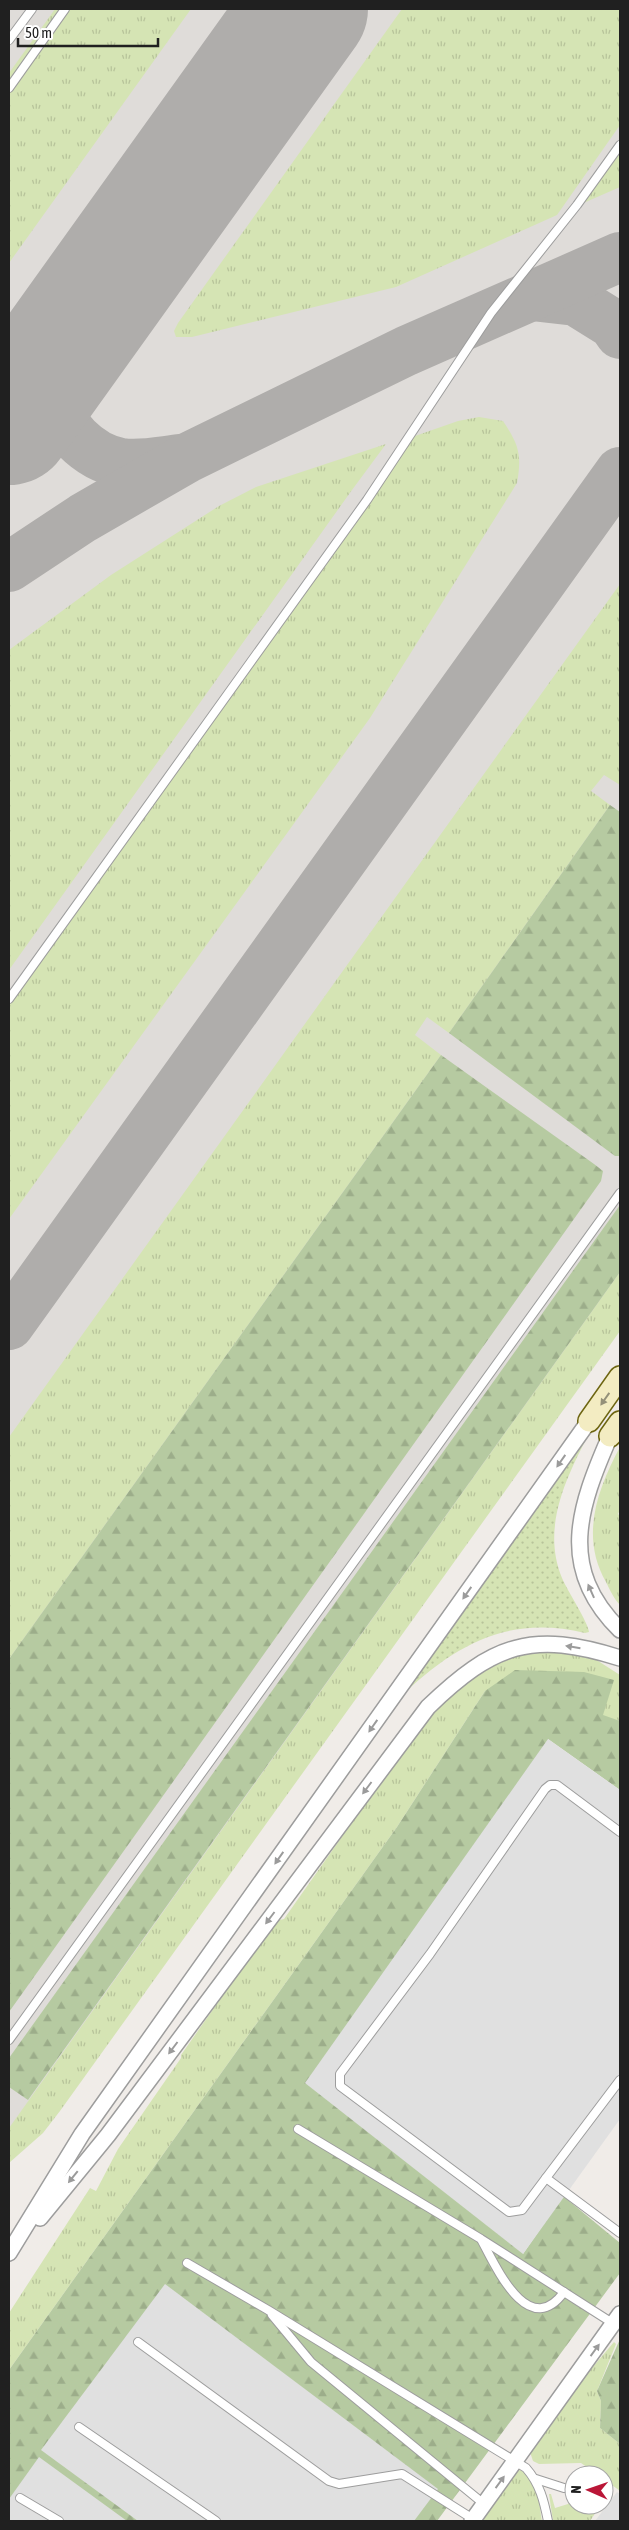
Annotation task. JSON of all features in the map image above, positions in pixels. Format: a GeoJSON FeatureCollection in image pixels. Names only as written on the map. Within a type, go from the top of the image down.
{"type":"FeatureCollection","features":[{"type":"Feature","properties":{"kind":"main road"},"geometry":{"type":"LineString","coordinates":[[589,1421],[620,1377]]}},
{"type":"Feature","properties":{"kind":"street"},"geometry":{"type":"LineString","coordinates":[[9,2254],[82,2134],[589,1421]]}},
{"type":"Feature","properties":{"kind":"street"},"geometry":{"type":"LineString","coordinates":[[615,1429],[582,1508],[579,1534],[586,1578],[595,1599],[620,1630]]}},
{"type":"Feature","properties":{"kind":"street"},"geometry":{"type":"LineString","coordinates":[[9,2254],[108,2135],[428,1707],[467,1671],[482,1661],[525,1644],[550,1643],[576,1647],[620,1658]]}},
{"type":"Feature","properties":{"kind":"street"},"geometry":{"type":"LineString","coordinates":[[472,2520],[617,2319]]}},
{"type":"Feature","properties":{"kind":"lane"},"geometry":{"type":"LineString","coordinates":[[9,40],[32,9]]}},
{"type":"Feature","properties":{"kind":"lane"},"geometry":{"type":"LineString","coordinates":[[9,88],[65,9]]}},
{"type":"Feature","properties":{"kind":"lane"},"geometry":{"type":"LineString","coordinates":[[9,999],[367,500],[491,313],[577,205],[620,145]]}},
{"type":"Feature","properties":{"kind":"lane"},"geometry":{"type":"LineString","coordinates":[[9,2040],[620,1193]]}},
{"type":"Feature","properties":{"kind":"lane"},"geometry":{"type":"LineString","coordinates":[[620,1832],[557,1785],[550,1785],[545,1789],[430,1954],[340,2074],[338,2081],[340,2086],[510,2212],[522,2210],[620,2080]]}},
{"type":"Feature","properties":{"kind":"lane"},"geometry":{"type":"LineString","coordinates":[[298,2129],[481,2239],[564,2292],[617,2319]]}},
{"type":"Feature","properties":{"kind":"lane"},"geometry":{"type":"LineString","coordinates":[[546,2178],[620,2233]]}},
{"type":"Feature","properties":{"kind":"lane"},"geometry":{"type":"LineString","coordinates":[[481,2239],[498,2272],[518,2300],[534,2308],[545,2308],[558,2301],[564,2292]]}},
{"type":"Feature","properties":{"kind":"lane"},"geometry":{"type":"LineString","coordinates":[[187,2263],[268,2310],[526,2468],[536,2479],[544,2500],[548,2521]]}},
{"type":"Feature","properties":{"kind":"lane"},"geometry":{"type":"LineString","coordinates":[[268,2310],[310,2362],[484,2504]]}},
{"type":"Feature","properties":{"kind":"lane"},"geometry":{"type":"LineString","coordinates":[[138,2342],[329,2481],[340,2484],[402,2474],[472,2520]]}},
{"type":"Feature","properties":{"kind":"lane"},"geometry":{"type":"LineString","coordinates":[[79,2426],[216,2521]]}},
{"type":"Feature","properties":{"kind":"lane"},"geometry":{"type":"LineString","coordinates":[[536,2479],[564,2488]]}},
{"type":"Feature","properties":{"kind":"lane"},"geometry":{"type":"LineString","coordinates":[[20,2498],[60,2521]]}},
{"type":"Feature","properties":{"kind":"shaded area"},"geometry":{"type":"Polygon","coordinates":[[[9,9],[620,9],[620,1296],[9,2151],[9,9]]]}},
{"type":"Feature","properties":{"kind":"shaded area"},"geometry":{"type":"Polygon","coordinates":[[[548,1739],[620,1790],[620,2119],[523,2254],[305,2083],[548,1739]]]}},
{"type":"Feature","properties":{"kind":"shaded area"},"geometry":{"type":"Polygon","coordinates":[[[165,2284],[438,2489],[414,2521],[138,2521],[41,2450],[165,2284]]]}},
{"type":"Feature","properties":{"kind":"shaded area"},"geometry":{"type":"Polygon","coordinates":[[[39,2457],[127,2521],[9,2521],[9,2499],[39,2457]]]}},
{"type":"Feature","properties":{"kind":"shaded area"},"geometry":{"type":"Polygon","coordinates":[[[617,2492],[620,2494],[620,2521],[595,2521],[600,2515],[614,2515],[614,2496],[617,2492]]]}},
{"type":"Feature","properties":{"kind":"green space"},"geometry":{"type":"Polygon","coordinates":[[[55,9],[191,9],[9,263],[9,73],[55,9]]]}},
{"type":"Feature","properties":{"kind":"green space"},"geometry":{"type":"Polygon","coordinates":[[[402,9],[620,9],[620,125],[557,215],[396,287],[192,337],[176,337],[174,331],[178,323],[402,9]]]}},
{"type":"Feature","properties":{"kind":"green space"},"geometry":{"type":"Polygon","coordinates":[[[620,143],[620,187],[579,205],[620,143]]]}},
{"type":"Feature","properties":{"kind":"green space"},"geometry":{"type":"Polygon","coordinates":[[[479,417],[503,421],[508,429],[516,444],[519,457],[517,483],[370,718],[9,1219],[9,1002],[415,436],[458,421],[479,417]]]}},
{"type":"Feature","properties":{"kind":"green space"},"geometry":{"type":"Polygon","coordinates":[[[386,444],[9,970],[9,650],[111,575],[219,506],[256,487],[386,444]]]}},
{"type":"Feature","properties":{"kind":"green space"},"geometry":{"type":"Polygon","coordinates":[[[620,584],[620,785],[604,775],[591,791],[610,805],[449,1033],[427,1017],[415,1035],[441,1055],[9,1659],[9,1437],[620,584]]]}},
{"type":"Feature","properties":{"kind":"green space"},"geometry":{"type":"Polygon","coordinates":[[[610,805],[620,812],[620,1156],[615,1156],[449,1033],[610,805]]]}},
{"type":"Feature","properties":{"kind":"green space"},"geometry":{"type":"Polygon","coordinates":[[[441,1055],[603,1171],[601,1181],[9,2012],[9,1659],[441,1055]]]}},
{"type":"Feature","properties":{"kind":"green space"},"geometry":{"type":"Polygon","coordinates":[[[620,1205],[620,1272],[28,2100],[9,2087],[9,2058],[620,1205]]]}},
{"type":"Feature","properties":{"kind":"green space"},"geometry":{"type":"Polygon","coordinates":[[[620,1272],[620,1331],[60,2111],[43,2133],[9,2163],[9,2128],[620,1272]]]}},
{"type":"Feature","properties":{"kind":"green space"},"geometry":{"type":"Polygon","coordinates":[[[593,1426],[575,1462],[560,1499],[554,1538],[556,1558],[562,1578],[589,1632],[557,1628],[531,1628],[506,1632],[483,1639],[439,1664],[398,1699],[593,1426]]]}},
{"type":"Feature","properties":{"kind":"green space"},"geometry":{"type":"Polygon","coordinates":[[[620,1447],[620,1510],[618,1514],[620,1516],[620,1605],[612,1594],[598,1565],[593,1531],[595,1514],[604,1480],[620,1447]]]}},
{"type":"Feature","properties":{"kind":"green space"},"geometry":{"type":"Polygon","coordinates":[[[573,1651],[595,1659],[620,1675],[620,1721],[485,1691],[397,1827],[9,2370],[9,2313],[90,2188],[96,2191],[118,2149],[181,2058],[181,2055],[275,1921],[284,1919],[367,1801],[368,1795],[415,1731],[452,1690],[473,1673],[495,1660],[525,1652],[573,1651]]]}},
{"type":"Feature","properties":{"kind":"green space"},"geometry":{"type":"Polygon","coordinates":[[[515,1670],[584,1672],[614,1680],[603,1715],[620,1721],[620,1790],[548,1739],[523,2254],[563,2196],[620,2243],[620,2273],[437,2521],[9,2521],[9,2370],[397,1827],[485,1691],[515,1670]]]}},
{"type":"Feature","properties":{"kind":"green space"},"geometry":{"type":"Polygon","coordinates":[[[620,2339],[620,2444],[600,2428],[601,2401],[597,2391],[620,2339]]]}},
{"type":"Feature","properties":{"kind":"green space"},"geometry":{"type":"Polygon","coordinates":[[[614,2342],[616,2344],[597,2391],[601,2401],[600,2428],[620,2444],[620,2491],[614,2486],[614,2465],[584,2465],[581,2463],[539,2464],[533,2461],[530,2452],[575,2388],[614,2342]]]}},
{"type":"Feature","properties":{"kind":"green space"},"geometry":{"type":"Polygon","coordinates":[[[520,2470],[535,2485],[542,2521],[480,2521],[516,2471],[520,2470]]]}},
{"type":"Feature","properties":{"kind":"green space"},"geometry":{"type":"Polygon","coordinates":[[[549,2494],[551,2494],[555,2508],[564,2505],[564,2515],[594,2515],[590,2521],[553,2521],[549,2494]]]}},
{"type":"Feature","properties":{"kind":"taxiway"},"geometry":{"type":"LineString","coordinates":[[9,567],[83,518],[187,458],[406,351],[620,257]]}},
{"type":"Feature","properties":{"kind":"taxiway"},"geometry":{"type":"LineString","coordinates":[[532,296],[576,301],[613,324],[620,334]]}},
{"type":"Feature","properties":{"kind":"taxiway"},"geometry":{"type":"LineString","coordinates":[[66,342],[56,374],[54,393],[56,406],[61,417],[77,439],[97,454],[121,463],[144,464],[182,459]]}},
{"type":"Feature","properties":{"kind":"taxiway"},"geometry":{"type":"LineString","coordinates":[[9,1325],[620,472]]}},
{"type":"Feature","properties":{"kind":"runway"},"geometry":{"type":"LineString","coordinates":[[9,422],[305,9]]}}]}
